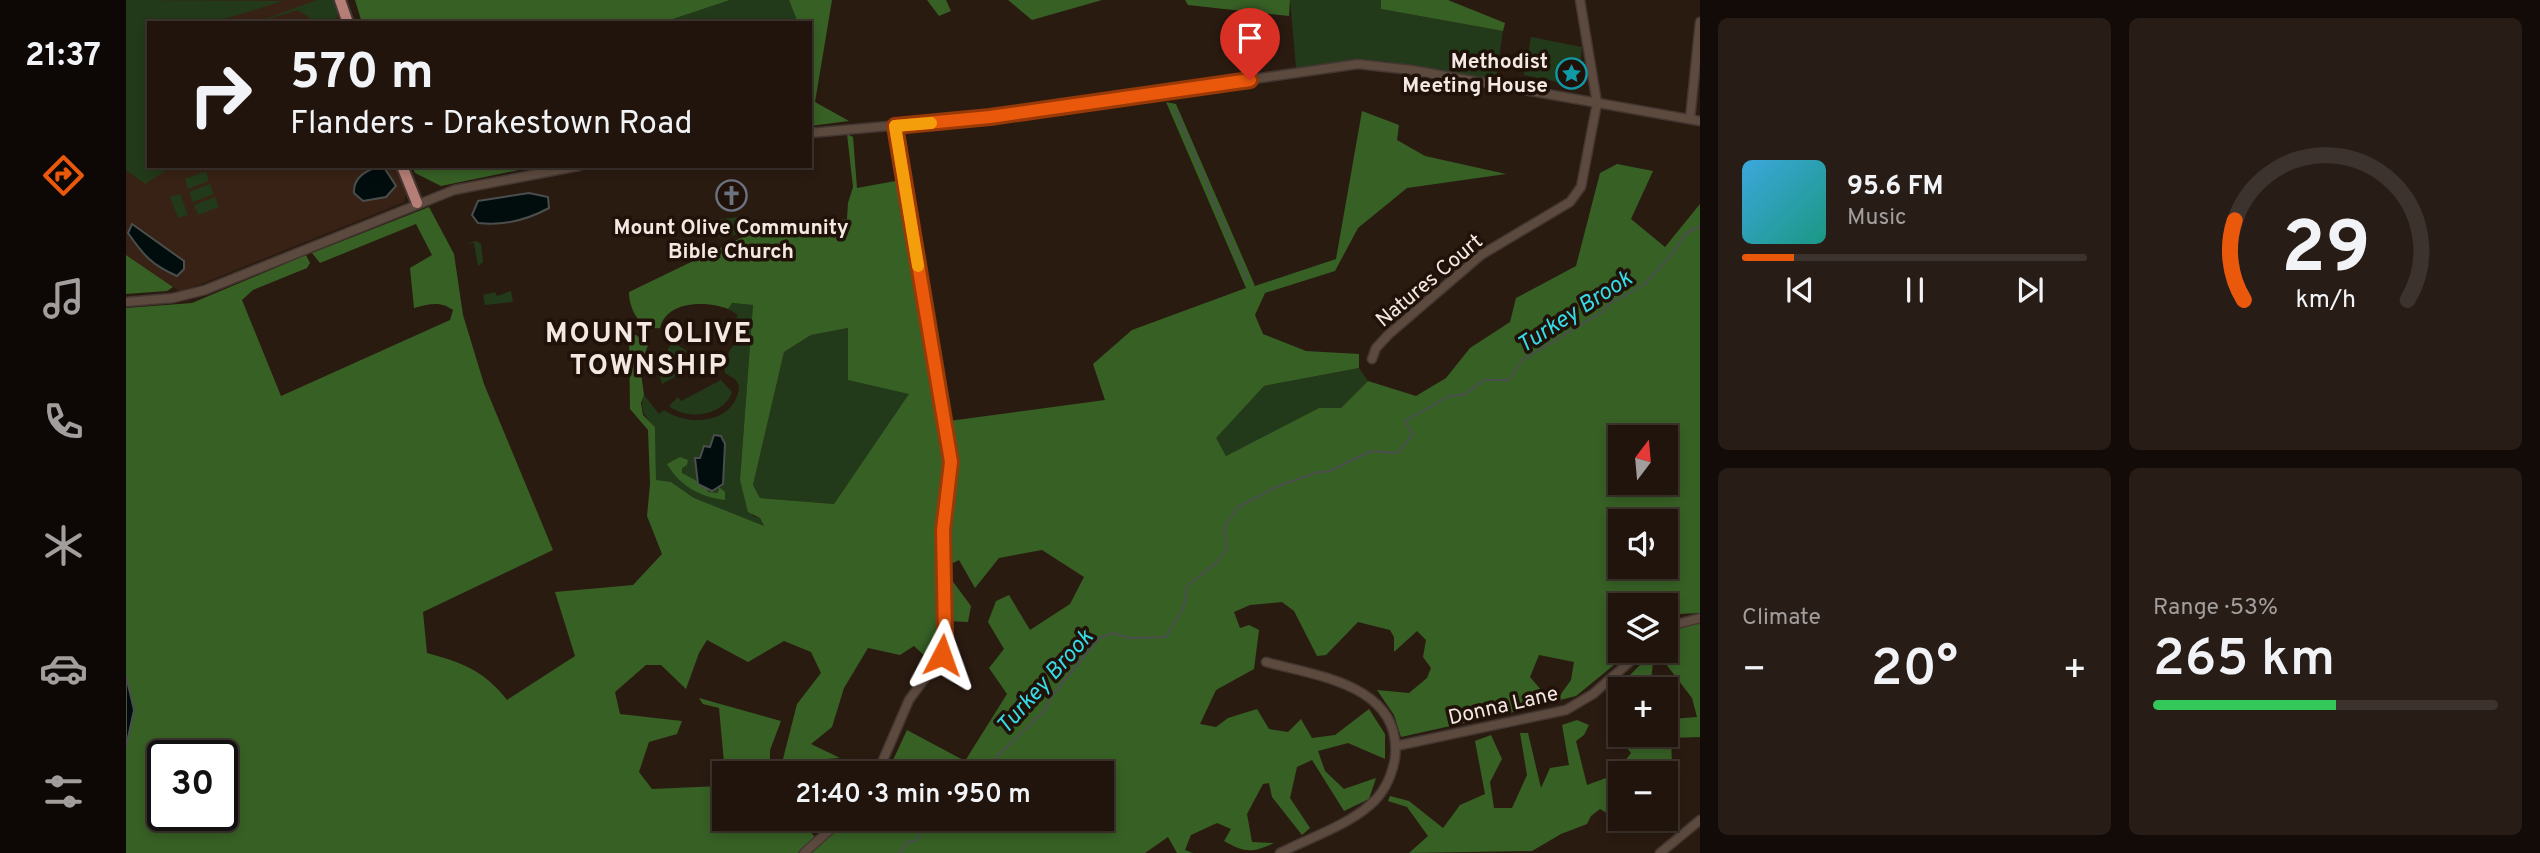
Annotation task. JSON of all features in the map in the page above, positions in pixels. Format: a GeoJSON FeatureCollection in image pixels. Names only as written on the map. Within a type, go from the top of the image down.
{"type":"FeatureCollection","features":[{"type":"Feature","properties":{"kind":"main road"},"geometry":{"type":"LineString","coordinates":[[340,0],[347,21]]}},
{"type":"Feature","properties":{"kind":"main road"},"geometry":{"type":"LineString","coordinates":[[403,168],[417,203]]}},
{"type":"Feature","properties":{"kind":"street","name":"Natures Court"},"geometry":{"type":"LineString","coordinates":[[1372,359],[1376,348],[1389,334],[1481,255],[1573,198],[1584,180],[1597,103],[1580,0]]}},
{"type":"Feature","properties":{"kind":"street"},"geometry":{"type":"LineString","coordinates":[[1690,119],[1700,22]]}},
{"type":"Feature","properties":{"kind":"street"},"geometry":{"type":"LineString","coordinates":[[812,132],[990,117],[1358,64],[1412,70],[1700,121]]}},
{"type":"Feature","properties":{"kind":"street"},"geometry":{"type":"LineString","coordinates":[[883,761],[909,700],[942,655],[945,636],[943,530],[951,462],[895,126]]}},
{"type":"Feature","properties":{"kind":"street"},"geometry":{"type":"LineString","coordinates":[[126,302],[173,298],[205,290],[417,203],[481,182],[567,168]]}},
{"type":"Feature","properties":{"kind":"street"},"geometry":{"type":"LineString","coordinates":[[1678,624],[1700,618]]}},
{"type":"Feature","properties":{"kind":"street"},"geometry":{"type":"LineString","coordinates":[[1266,662],[1361,691],[1379,705],[1396,746],[1389,779],[1373,803],[1280,853]]}},
{"type":"Feature","properties":{"kind":"street","name":"Donna Lane"},"geometry":{"type":"LineString","coordinates":[[1396,746],[1566,710],[1593,694],[1628,663]]}},
{"type":"Feature","properties":{"kind":"street"},"geometry":{"type":"LineString","coordinates":[[1660,853],[1700,820]]}},
{"type":"Feature","properties":{"kind":"street"},"geometry":{"type":"LineString","coordinates":[[804,853],[829,831]]}},
{"type":"Feature","properties":{"kind":"shaded area"},"geometry":{"type":"Polygon","coordinates":[[[126,0],[335,0],[341,21],[147,21],[147,168],[398,168],[406,194],[404,202],[181,292],[126,255],[126,0]]]}},
{"type":"Feature","properties":{"kind":"shaded area"},"geometry":{"type":"Polygon","coordinates":[[[375,168],[383,168],[396,186],[386,197],[363,201],[354,193],[354,187],[365,173],[375,168]]]}},
{"type":"Feature","properties":{"kind":"shaded area"},"geometry":{"type":"Polygon","coordinates":[[[529,193],[548,197],[549,208],[523,219],[497,224],[478,223],[472,215],[478,201],[529,193]]]}},
{"type":"Feature","properties":{"kind":"shaded area"},"geometry":{"type":"Polygon","coordinates":[[[132,224],[184,261],[184,269],[177,276],[161,268],[139,248],[128,233],[132,224]]]}},
{"type":"Feature","properties":{"kind":"shaded area"},"geometry":{"type":"Polygon","coordinates":[[[714,435],[721,436],[725,444],[723,484],[712,491],[698,484],[695,458],[700,458],[704,446],[710,447],[714,435]]]}},
{"type":"Feature","properties":{"kind":"shaded area"},"geometry":{"type":"Polygon","coordinates":[[[126,676],[134,710],[126,747],[126,676]]]}},
{"type":"Feature","properties":{"kind":"green space"},"geometry":{"type":"Polygon","coordinates":[[[126,0],[283,1],[218,21],[147,21],[147,168],[170,168],[145,184],[126,170],[126,0]]]}},
{"type":"Feature","properties":{"kind":"green space"},"geometry":{"type":"Polygon","coordinates":[[[317,0],[333,0],[338,13],[336,19],[314,21],[298,10],[259,21],[317,0]]]}},
{"type":"Feature","properties":{"kind":"green space"},"geometry":{"type":"Polygon","coordinates":[[[355,0],[730,0],[667,21],[361,21],[355,0]]]}},
{"type":"Feature","properties":{"kind":"green space"},"geometry":{"type":"Polygon","coordinates":[[[730,0],[789,0],[797,21],[667,21],[730,0]]]}},
{"type":"Feature","properties":{"kind":"green space"},"geometry":{"type":"Polygon","coordinates":[[[789,0],[832,0],[815,102],[849,121],[812,126],[812,21],[797,21],[789,0]]]}},
{"type":"Feature","properties":{"kind":"green space"},"geometry":{"type":"Polygon","coordinates":[[[927,0],[946,0],[951,11],[939,16],[927,0]]]}},
{"type":"Feature","properties":{"kind":"green space"},"geometry":{"type":"Polygon","coordinates":[[[1008,0],[1102,0],[1032,20],[1008,0]]]}},
{"type":"Feature","properties":{"kind":"green space"},"geometry":{"type":"Polygon","coordinates":[[[1185,0],[1290,0],[1289,16],[1188,5],[1185,0]]]}},
{"type":"Feature","properties":{"kind":"green space"},"geometry":{"type":"Polygon","coordinates":[[[1290,0],[1381,0],[1381,9],[1503,31],[1496,81],[1384,61],[1347,61],[1296,68],[1290,0]]]}},
{"type":"Feature","properties":{"kind":"green space"},"geometry":{"type":"Polygon","coordinates":[[[1381,0],[1448,0],[1505,23],[1503,31],[1381,9],[1381,0]]]}},
{"type":"Feature","properties":{"kind":"green space"},"geometry":{"type":"Polygon","coordinates":[[[1531,37],[1582,47],[1580,66],[1567,64],[1563,83],[1524,75],[1531,37]]]}},
{"type":"Feature","properties":{"kind":"green space"},"geometry":{"type":"Polygon","coordinates":[[[1166,102],[1176,104],[1255,286],[1336,259],[1362,111],[1399,125],[1397,140],[1425,156],[1506,174],[1407,188],[1358,228],[1335,271],[1265,293],[1255,315],[1263,334],[1306,351],[1359,354],[1359,368],[1264,386],[1216,438],[1226,456],[1319,408],[1341,408],[1368,381],[1416,396],[1446,378],[1470,348],[1510,322],[1516,298],[1576,266],[1600,173],[1617,164],[1653,171],[1631,219],[1665,247],[1700,204],[1700,613],[1678,615],[1678,593],[1608,593],[1608,663],[1616,663],[1576,696],[1556,701],[1571,680],[1574,662],[1539,655],[1530,677],[1549,699],[1550,704],[1401,737],[1394,715],[1377,690],[1409,693],[1427,678],[1431,668],[1423,657],[1426,640],[1417,631],[1394,652],[1394,637],[1390,630],[1358,622],[1326,655],[1317,656],[1294,611],[1282,602],[1250,605],[1234,612],[1240,628],[1249,625],[1259,630],[1254,669],[1216,690],[1200,724],[1216,727],[1228,718],[1257,709],[1269,729],[1288,732],[1301,719],[1312,738],[1335,735],[1369,709],[1385,734],[1385,759],[1348,743],[1318,751],[1325,771],[1344,789],[1376,778],[1369,799],[1344,811],[1312,760],[1297,767],[1290,798],[1310,828],[1302,835],[1272,797],[1269,783],[1263,784],[1247,814],[1252,842],[1274,843],[1260,849],[1243,850],[1224,841],[1231,829],[1217,823],[1191,835],[1185,850],[1193,853],[1177,853],[1168,837],[1145,853],[809,853],[834,831],[1114,831],[1114,761],[965,761],[1007,694],[989,668],[1004,649],[988,622],[996,601],[1009,595],[1030,630],[1070,604],[1084,577],[1042,550],[999,558],[975,588],[959,560],[953,563],[950,559],[956,464],[949,421],[1105,400],[1093,364],[1132,330],[1246,288],[1166,102]]]}},
{"type":"Feature","properties":{"kind":"green space"},"geometry":{"type":"Polygon","coordinates":[[[847,134],[853,137],[857,188],[901,180],[946,461],[938,541],[940,642],[932,663],[914,646],[900,655],[868,648],[844,688],[832,727],[811,744],[840,758],[799,761],[783,759],[797,704],[821,673],[811,652],[784,641],[748,662],[707,640],[699,653],[686,689],[661,665],[646,665],[615,692],[620,714],[682,721],[677,734],[649,742],[639,772],[652,789],[712,786],[712,831],[809,831],[815,837],[798,853],[126,853],[126,308],[192,303],[306,255],[310,263],[307,268],[253,290],[242,300],[281,396],[450,320],[453,310],[444,305],[414,308],[410,268],[432,255],[416,224],[320,263],[312,253],[429,207],[454,254],[463,315],[484,384],[553,550],[423,612],[427,653],[472,669],[490,682],[507,700],[575,656],[555,592],[633,585],[662,554],[647,516],[650,484],[648,430],[630,409],[629,335],[636,335],[648,345],[640,366],[644,395],[641,403],[643,415],[655,427],[656,480],[671,482],[694,498],[764,526],[760,518],[748,512],[740,480],[753,305],[732,303],[728,309],[710,305],[689,305],[671,312],[660,328],[653,328],[641,322],[633,311],[629,292],[745,236],[847,219],[853,187],[847,134]],[[848,328],[811,335],[784,352],[753,485],[760,498],[834,504],[909,394],[848,380],[848,328]]]}},
{"type":"Feature","properties":{"kind":"green space"},"geometry":{"type":"Polygon","coordinates":[[[413,168],[528,168],[441,186],[415,173],[413,168]]]}},
{"type":"Feature","properties":{"kind":"green space"},"geometry":{"type":"Polygon","coordinates":[[[206,171],[209,181],[188,189],[185,179],[206,171]]]}},
{"type":"Feature","properties":{"kind":"green space"},"geometry":{"type":"Polygon","coordinates":[[[210,184],[214,194],[193,202],[189,192],[210,184]]]}},
{"type":"Feature","properties":{"kind":"green space"},"geometry":{"type":"Polygon","coordinates":[[[180,194],[188,215],[178,218],[170,197],[180,194]]]}},
{"type":"Feature","properties":{"kind":"green space"},"geometry":{"type":"Polygon","coordinates":[[[215,197],[219,207],[198,215],[194,205],[215,197]]]}},
{"type":"Feature","properties":{"kind":"green space"},"geometry":{"type":"Polygon","coordinates":[[[738,217],[740,234],[719,237],[715,220],[738,217]]]}},
{"type":"Feature","properties":{"kind":"green space"},"geometry":{"type":"Polygon","coordinates":[[[476,241],[481,244],[483,262],[478,266],[474,243],[467,244],[476,241]]]}},
{"type":"Feature","properties":{"kind":"green space"},"geometry":{"type":"Polygon","coordinates":[[[126,255],[173,287],[167,291],[126,294],[126,255]]]}},
{"type":"Feature","properties":{"kind":"green space"},"geometry":{"type":"Polygon","coordinates":[[[511,291],[513,302],[485,305],[483,295],[495,292],[497,296],[511,291]]]}},
{"type":"Feature","properties":{"kind":"green space"},"geometry":{"type":"Polygon","coordinates":[[[731,303],[753,305],[740,480],[753,516],[760,518],[764,527],[694,498],[671,482],[656,481],[655,427],[643,409],[644,395],[659,414],[664,410],[686,419],[710,419],[730,408],[739,386],[736,380],[725,373],[723,354],[728,356],[743,330],[735,320],[738,315],[728,309],[731,303]]]}},
{"type":"Feature","properties":{"kind":"green space"},"geometry":{"type":"Polygon","coordinates":[[[848,328],[910,394],[834,504],[760,498],[753,485],[784,352],[811,335],[848,328]]]}},
{"type":"Feature","properties":{"kind":"green space"},"geometry":{"type":"Polygon","coordinates":[[[672,342],[686,350],[685,357],[680,358],[667,351],[672,342]]]}},
{"type":"Feature","properties":{"kind":"green space"},"geometry":{"type":"Polygon","coordinates":[[[662,358],[687,370],[662,384],[659,373],[662,358]]]}},
{"type":"Feature","properties":{"kind":"green space"},"geometry":{"type":"Polygon","coordinates":[[[1359,368],[1368,381],[1341,408],[1319,408],[1226,456],[1215,438],[1264,386],[1359,368]]]}},
{"type":"Feature","properties":{"kind":"green space"},"geometry":{"type":"Polygon","coordinates":[[[721,380],[732,392],[728,400],[713,411],[685,414],[669,406],[678,397],[681,401],[721,380]]]}},
{"type":"Feature","properties":{"kind":"green space"},"geometry":{"type":"Polygon","coordinates":[[[680,457],[688,460],[682,473],[706,486],[708,492],[718,493],[719,487],[725,492],[725,500],[699,493],[684,484],[667,464],[680,457]]]}},
{"type":"Feature","properties":{"kind":"green space"},"geometry":{"type":"Polygon","coordinates":[[[947,567],[951,579],[971,606],[968,622],[948,621],[947,567]]]}},
{"type":"Feature","properties":{"kind":"green space"},"geometry":{"type":"Polygon","coordinates":[[[1700,623],[1700,737],[1678,738],[1678,719],[1697,717],[1692,698],[1665,663],[1678,663],[1678,630],[1700,623]]]}},
{"type":"Feature","properties":{"kind":"green space"},"geometry":{"type":"Polygon","coordinates":[[[1642,663],[1653,663],[1651,677],[1628,677],[1642,663]]]}},
{"type":"Feature","properties":{"kind":"green space"},"geometry":{"type":"Polygon","coordinates":[[[699,698],[781,721],[770,750],[770,761],[724,761],[719,708],[703,704],[699,698]]]}},
{"type":"Feature","properties":{"kind":"green space"},"geometry":{"type":"Polygon","coordinates":[[[1577,720],[1589,725],[1584,735],[1576,741],[1587,785],[1608,777],[1608,814],[1600,809],[1591,816],[1587,824],[1561,834],[1532,851],[1409,853],[1428,836],[1407,807],[1388,801],[1390,796],[1409,801],[1443,828],[1460,805],[1485,794],[1475,741],[1491,735],[1502,759],[1490,782],[1494,808],[1512,808],[1527,775],[1520,733],[1528,733],[1541,788],[1550,768],[1569,765],[1562,725],[1577,720]]]}},
{"type":"Feature","properties":{"kind":"green space"},"geometry":{"type":"Polygon","coordinates":[[[907,730],[965,761],[893,761],[907,730]]]}},
{"type":"Feature","properties":{"kind":"green space"},"geometry":{"type":"Polygon","coordinates":[[[1626,747],[1671,747],[1672,761],[1625,761],[1631,753],[1626,747]]]}},
{"type":"Feature","properties":{"kind":"waterway"},"geometry":{"type":"LineString","coordinates":[[1175,110],[1247,279]]}},
{"type":"Feature","properties":{"kind":"waterway","name":"Turkey Brook"},"geometry":{"type":"LineString","coordinates":[[992,761],[1045,710],[1050,698],[1099,638],[1113,633],[1129,638],[1166,637],[1184,606],[1187,586],[1216,563],[1227,549],[1224,527],[1238,507],[1276,487],[1318,472],[1328,472],[1371,451],[1397,453],[1413,435],[1405,421],[1447,397],[1465,394],[1484,380],[1509,380],[1522,360],[1645,284],[1673,253],[1685,234],[1700,226]]}},
{"type":"Feature","properties":{"kind":"waterway","name":"Turkey Brook"},"geometry":{"type":"LineString","coordinates":[[899,853],[908,842],[916,841],[922,831]]}},
{"type":"Feature","properties":{"kind":"slow traffic"},"geometry":{"type":"LineString","coordinates":[[918,266],[895,126],[931,123]]}},
{"type":"Feature","properties":{"kind":"place","name":"Methodist Meeting House"},"geometry":{"type":"Point","coordinates":[1571,73]}},
{"type":"Feature","properties":{"kind":"place","name":"Mount Olive Community Bible Church"},"geometry":{"type":"Point","coordinates":[731,195]}},
{"type":"Feature","properties":{"kind":"district","name":"MOUNT OLIVE TOWNSHIP"},"geometry":{"type":"Point","coordinates":[649,348]}},
{"type":"Feature","properties":{"kind":"route"},"geometry":{"type":"LineString","coordinates":[[942,655],[945,636],[943,530],[951,455],[895,126],[990,117],[1250,80]]}}]}
